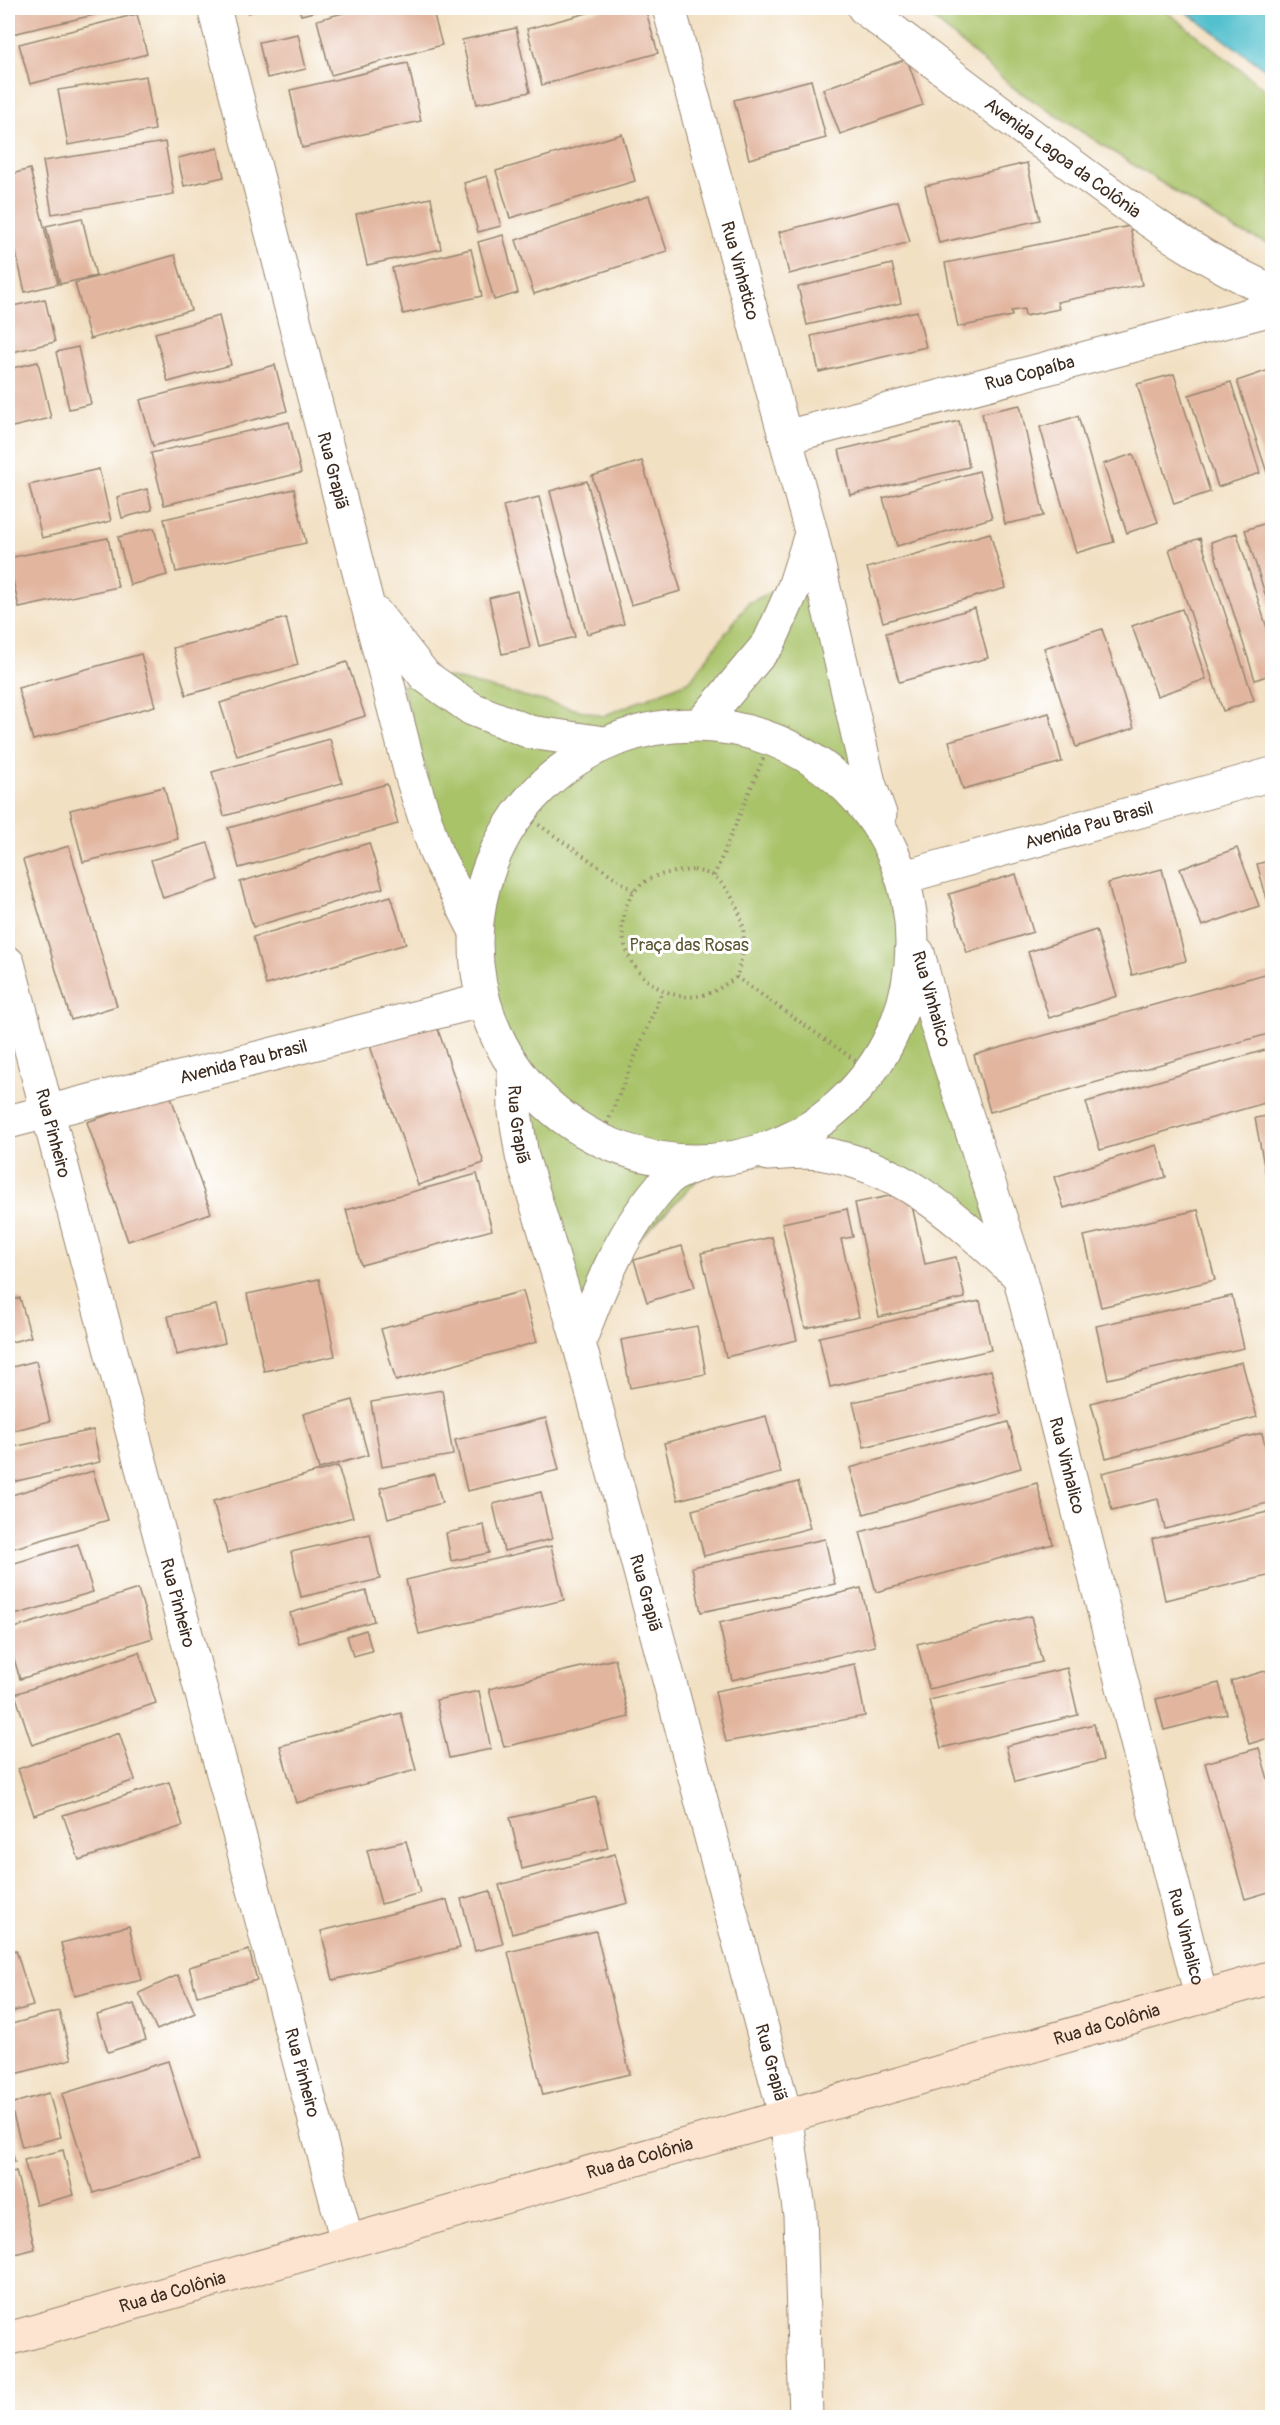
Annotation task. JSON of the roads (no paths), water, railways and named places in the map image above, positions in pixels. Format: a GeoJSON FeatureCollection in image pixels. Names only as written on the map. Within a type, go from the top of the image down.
{"type":"FeatureCollection","features":[{"type":"Feature","properties":{"kind":"main road","name":"Rua da Colônia"},"geometry":{"type":"LineString","coordinates":[[8,2339],[785,2114],[1272,1977]]}},
{"type":"Feature","properties":{"kind":"street","name":"Rua Grapiã"},"geometry":{"type":"LineString","coordinates":[[214,8],[415,789],[436,853],[474,928]]}},
{"type":"Feature","properties":{"kind":"street","name":"Rua Vinhatico"},"geometry":{"type":"LineString","coordinates":[[669,8],[811,532]]}},
{"type":"Feature","properties":{"kind":"street","name":"Avenida Lagoa da Colônia"},"geometry":{"type":"LineString","coordinates":[[864,8],[1120,201],[1186,245],[1272,291]]}},
{"type":"Feature","properties":{"kind":"street","name":"Rua Copaíba"},"geometry":{"type":"LineString","coordinates":[[786,438],[1272,309]]}},
{"type":"Feature","properties":{"kind":"street"},"geometry":{"type":"LineString","coordinates":[[701,724],[769,643],[794,587],[811,532]]}},
{"type":"Feature","properties":{"kind":"street"},"geometry":{"type":"LineString","coordinates":[[759,1154],[822,1122],[876,1075],[904,1010],[915,940],[904,877],[869,783],[811,532]]}},
{"type":"Feature","properties":{"kind":"street"},"geometry":{"type":"LineString","coordinates":[[368,603],[424,676],[472,709],[530,732],[604,743]]}},
{"type":"Feature","properties":{"kind":"street"},"geometry":{"type":"LineString","coordinates":[[704,1162],[600,1140],[581,1132],[514,1074],[501,1051],[480,1001],[474,928],[486,870],[519,811],[554,774],[604,743],[651,728],[701,724],[771,740],[810,757],[854,792],[888,839]]}},
{"type":"Feature","properties":{"kind":"street","name":"Avenida Pau Brasil"},"geometry":{"type":"LineString","coordinates":[[904,877],[1272,774]]}},
{"type":"Feature","properties":{"kind":"street","name":"Rua Vinhalico"},"geometry":{"type":"LineString","coordinates":[[915,940],[936,1022],[1019,1275],[1201,1996]]}},
{"type":"Feature","properties":{"kind":"street","name":"Rua Pinheiro"},"geometry":{"type":"LineString","coordinates":[[8,963],[346,2241]]}},
{"type":"Feature","properties":{"kind":"street","name":"Avenida Pau brasil"},"geometry":{"type":"LineString","coordinates":[[8,1122],[480,1001]]}},
{"type":"Feature","properties":{"kind":"street","name":"Rua Grapiã"},"geometry":{"type":"LineString","coordinates":[[514,1074],[515,1112],[522,1156],[579,1343],[785,2114],[800,2215],[806,2418]]}},
{"type":"Feature","properties":{"kind":"street"},"geometry":{"type":"LineString","coordinates":[[579,1343],[594,1303],[616,1256],[640,1215],[669,1179],[704,1162],[759,1154],[818,1153],[891,1174],[937,1203],[1019,1275]]}},
{"type":"Feature","properties":{"kind":"water"},"geometry":{"type":"Polygon","coordinates":[[[1181,8],[1272,8],[1272,74],[1181,8]]]}},
{"type":"Feature","properties":{"kind":"park label","name":"Praça das Rosas"},"geometry":{"type":"Point","coordinates":[689,945]}}]}
